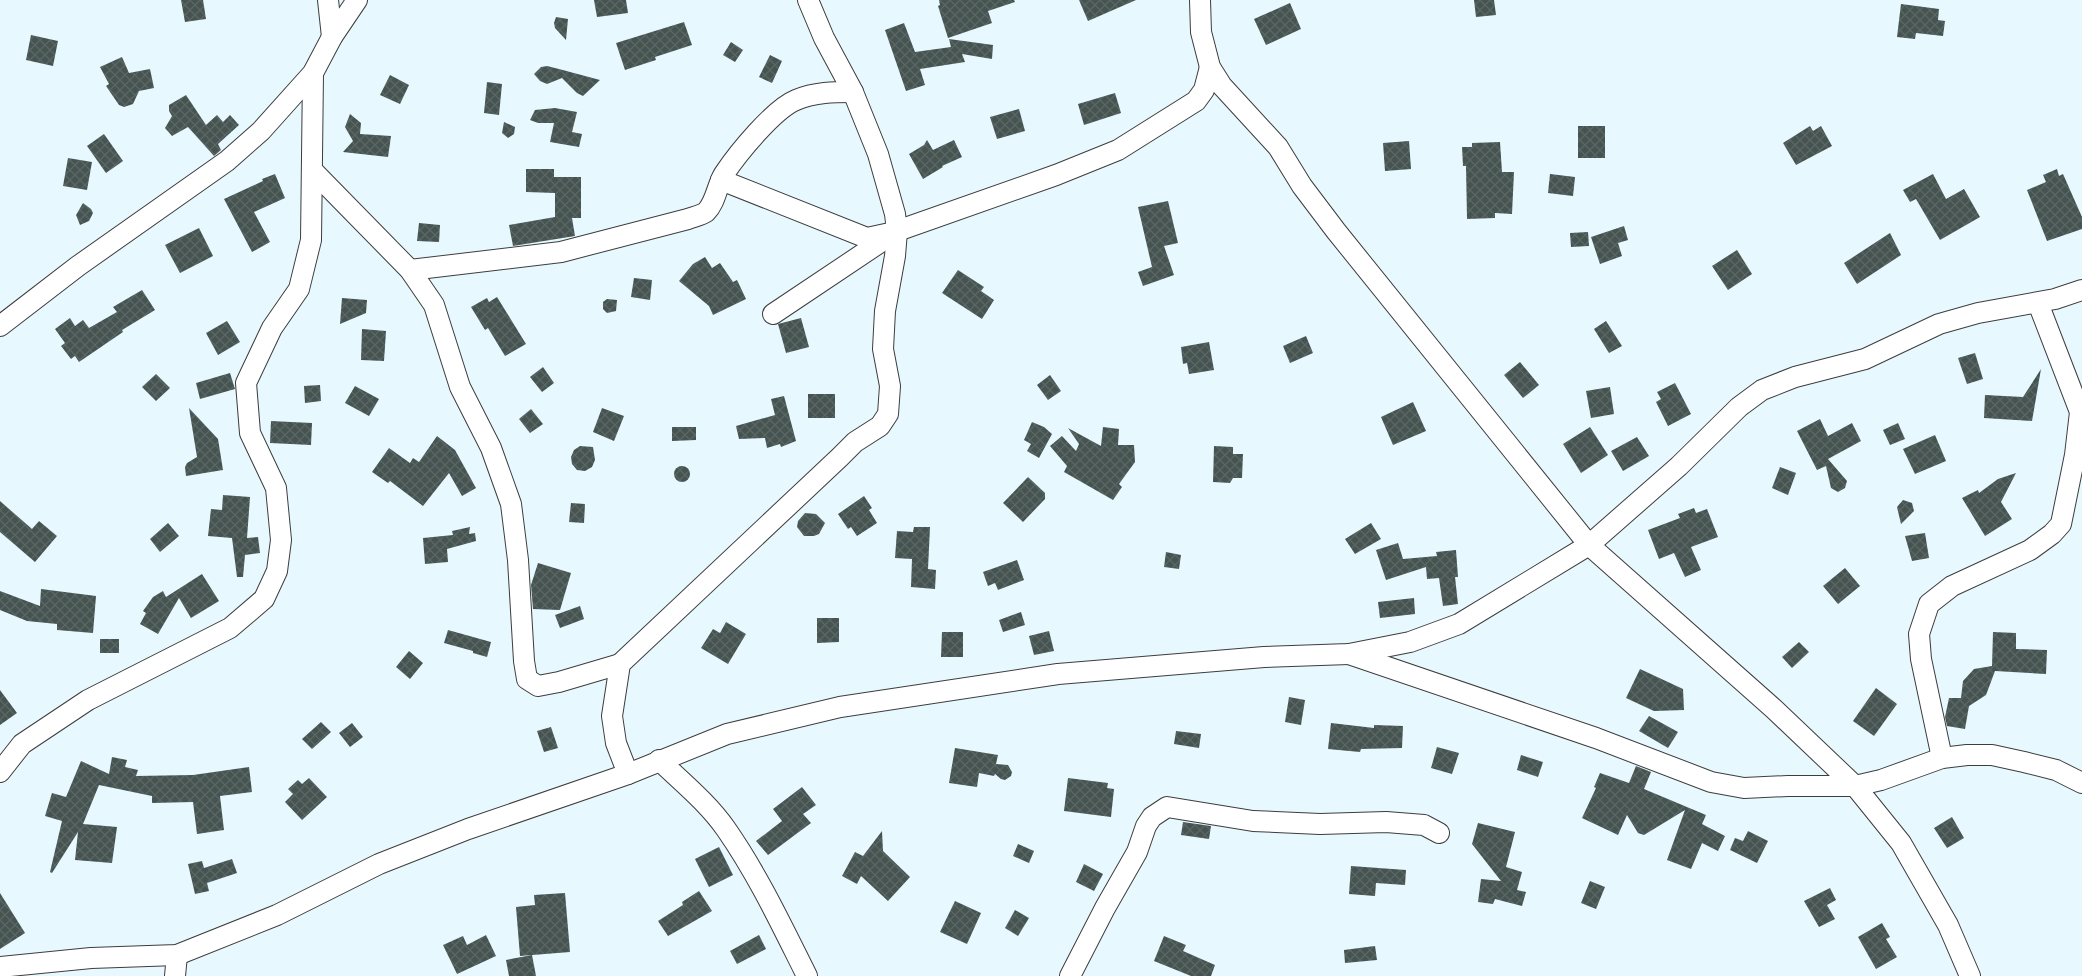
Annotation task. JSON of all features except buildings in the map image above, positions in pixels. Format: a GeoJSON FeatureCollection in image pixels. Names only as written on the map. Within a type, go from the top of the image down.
{"type":"FeatureCollection","features":[{"type":"Feature","properties":{"kind":"street"},"geometry":{"type":"LineString","coordinates":[[328,0],[332,37]]}},
{"type":"Feature","properties":{"kind":"street"},"geometry":{"type":"LineString","coordinates":[[0,326],[78,266],[227,161],[261,131],[314,73],[332,37],[357,0]]}},
{"type":"Feature","properties":{"kind":"street"},"geometry":{"type":"LineString","coordinates":[[313,171],[410,270],[434,305],[460,387],[491,448],[511,504],[518,560],[524,661],[527,679],[538,686],[559,682],[620,664],[854,442],[880,426],[888,414],[890,386],[884,349],[885,320],[891,270],[895,256],[897,231],[895,214],[878,154],[853,92],[824,38],[808,0]]}},
{"type":"Feature","properties":{"kind":"street"},"geometry":{"type":"LineString","coordinates":[[1200,0],[1201,32],[1210,67],[1222,86],[1278,147],[1302,186],[1336,231],[1589,545],[1774,709],[1855,786],[1901,843],[1948,924],[1970,976]]}},
{"type":"Feature","properties":{"kind":"street"},"geometry":{"type":"LineString","coordinates":[[722,180],[867,238],[897,231],[1056,175],[1118,150],[1196,101],[1204,90],[1210,67]]}},
{"type":"Feature","properties":{"kind":"street"},"geometry":{"type":"LineString","coordinates":[[0,772],[22,744],[88,700],[230,628],[264,598],[277,571],[281,540],[276,488],[250,433],[246,383],[272,328],[299,289],[311,240],[314,73]]}},
{"type":"Feature","properties":{"kind":"street"},"geometry":{"type":"LineString","coordinates":[[410,270],[561,252],[688,219],[706,212],[722,180],[736,158],[767,122],[795,100],[826,92],[853,92]]}},
{"type":"Feature","properties":{"kind":"street"},"geometry":{"type":"LineString","coordinates":[[773,314],[897,231]]}},
{"type":"Feature","properties":{"kind":"street"},"geometry":{"type":"LineString","coordinates":[[0,967],[91,958],[177,955],[277,915],[379,864],[468,829],[628,774],[727,734],[840,707],[1058,674],[1264,657],[1349,654],[1410,642],[1459,624],[1589,545],[1679,466],[1739,407],[1762,390],[1794,376],[1865,359],[1939,324],[1978,313],[2038,303],[2082,290]]}},
{"type":"Feature","properties":{"kind":"street"},"geometry":{"type":"LineString","coordinates":[[1942,758],[1921,659],[1919,634],[1929,604],[1952,586],[2030,550],[2052,534],[2061,524],[2075,455],[2080,412],[2038,303]]}},
{"type":"Feature","properties":{"kind":"street"},"geometry":{"type":"LineString","coordinates":[[1349,654],[1596,738],[1711,782],[1744,788],[1855,786],[1881,780],[1942,758],[1992,755],[2056,770],[2082,782]]}},
{"type":"Feature","properties":{"kind":"street"},"geometry":{"type":"LineString","coordinates":[[620,664],[612,716],[616,743],[628,774]]}},
{"type":"Feature","properties":{"kind":"street"},"geometry":{"type":"LineString","coordinates":[[659,760],[695,794],[725,828],[762,887],[807,976]]}},
{"type":"Feature","properties":{"kind":"street"},"geometry":{"type":"LineString","coordinates":[[1070,976],[1105,908],[1137,852],[1146,826],[1152,817],[1167,808],[1253,821],[1320,824],[1386,822],[1424,825],[1439,833]]}},
{"type":"Feature","properties":{"kind":"street"},"geometry":{"type":"LineString","coordinates":[[176,976],[177,955]]}}]}
